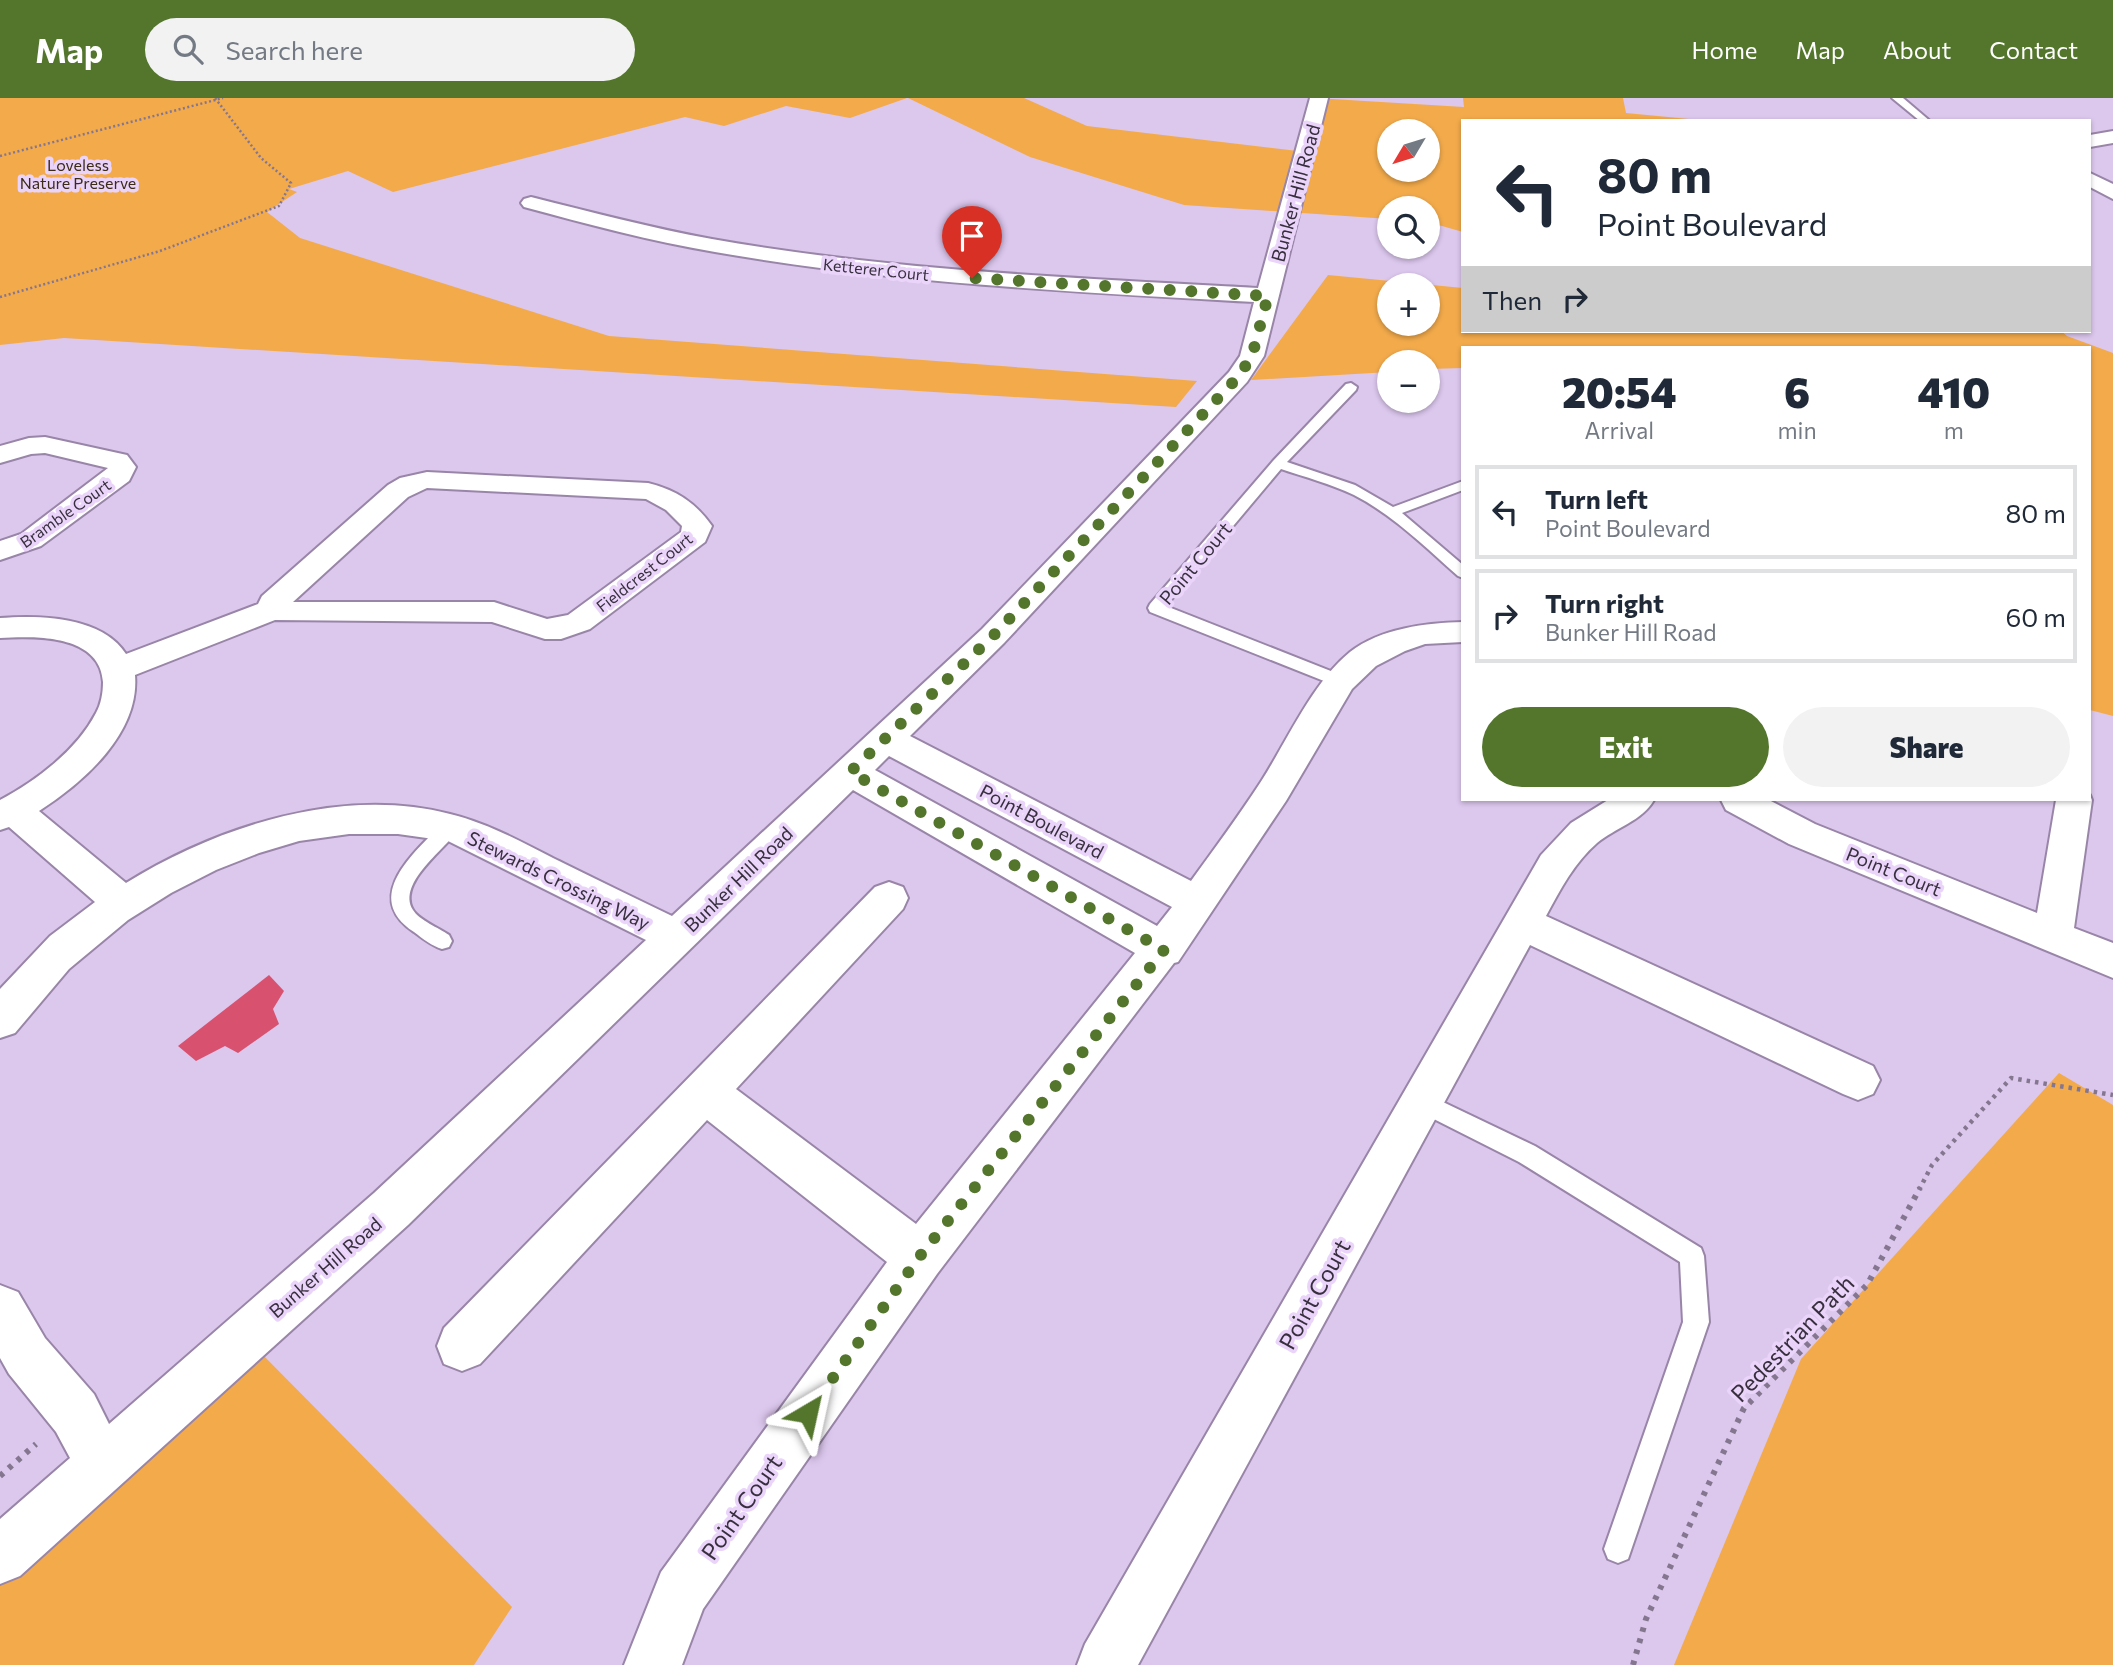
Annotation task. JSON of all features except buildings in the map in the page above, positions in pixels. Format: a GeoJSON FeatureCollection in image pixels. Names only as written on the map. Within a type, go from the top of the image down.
{"type":"FeatureCollection","features":[{"type":"Feature","properties":{"kind":"street","name":"Bunker Hill Road"},"geometry":{"type":"LineString","coordinates":[[0,1556],[391,1209],[677,937],[993,636],[1238,377],[1252,356],[1320,98]]}},
{"type":"Feature","properties":{"kind":"street"},"geometry":{"type":"LineString","coordinates":[[2091,141],[2113,136]]}},
{"type":"Feature","properties":{"kind":"street"},"geometry":{"type":"LineString","coordinates":[[2091,180],[2113,193]]}},
{"type":"Feature","properties":{"kind":"street","name":"Ketterer Court"},"geometry":{"type":"LineString","coordinates":[[531,203],[694,243],[855,267],[972,278],[1268,296]]}},
{"type":"Feature","properties":{"kind":"street","name":"Bramble Court"},"geometry":{"type":"LineString","coordinates":[[0,455],[45,445],[117,461],[121,467],[118,475],[31,540],[0,551]]}},
{"type":"Feature","properties":{"kind":"street","name":"Fieldcrest Court"},"geometry":{"type":"LineString","coordinates":[[118,669],[274,609],[283,612],[494,612],[545,629],[561,629],[579,622],[695,536],[697,526],[693,519],[661,493],[427,480],[410,484],[398,491],[274,603],[274,609]]}},
{"type":"Feature","properties":{"kind":"street"},"geometry":{"type":"LineString","coordinates":[[0,628],[49,628],[81,635],[103,647],[118,669],[120,693],[109,721],[92,746],[62,775],[7,813],[123,903]]}},
{"type":"Feature","properties":{"kind":"street","name":"Point Court"},"geometry":{"type":"LineString","coordinates":[[653,1665],[681,1592],[920,1256],[1164,950],[1198,903],[1273,792],[1340,681],[1364,659],[1394,643],[1424,634],[1461,632]]}},
{"type":"Feature","properties":{"kind":"street","name":"Point Boulevard"},"geometry":{"type":"LineString","coordinates":[[885,738],[1198,903]]}},
{"type":"Feature","properties":{"kind":"street"},"geometry":{"type":"LineString","coordinates":[[850,772],[1164,950]]}},
{"type":"Feature","properties":{"kind":"street","name":"Point Court"},"geometry":{"type":"LineString","coordinates":[[1106,1665],[1554,866],[1577,841],[1634,801]]}},
{"type":"Feature","properties":{"kind":"street","name":"Point Court"},"geometry":{"type":"LineString","coordinates":[[1741,801],[1802,834],[2113,961]]}},
{"type":"Feature","properties":{"kind":"street"},"geometry":{"type":"LineString","coordinates":[[2053,936],[2074,801]]}},
{"type":"Feature","properties":{"kind":"street","name":"Stewards Crossing Way"},"geometry":{"type":"LineString","coordinates":[[0,1020],[28,984],[74,939],[123,903],[182,869],[239,844],[296,828],[351,820],[407,820],[450,828],[488,842],[677,937]]}},
{"type":"Feature","properties":{"kind":"street"},"geometry":{"type":"LineString","coordinates":[[462,1346],[889,898]]}},
{"type":"Feature","properties":{"kind":"street"},"geometry":{"type":"LineString","coordinates":[[1522,923],[1858,1080]]}},
{"type":"Feature","properties":{"kind":"street"},"geometry":{"type":"LineString","coordinates":[[705,1092],[920,1256]]}},
{"type":"Feature","properties":{"kind":"street"},"geometry":{"type":"LineString","coordinates":[[0,1310],[27,1356],[73,1411],[101,1464]]}},
{"type":"Feature","properties":{"kind":"lane"},"geometry":{"type":"LineString","coordinates":[[1897,98],[1923,119]]}},
{"type":"Feature","properties":{"kind":"lane","name":"Point Court"},"geometry":{"type":"LineString","coordinates":[[1340,681],[1156,608],[1278,464],[1351,387]]}},
{"type":"Feature","properties":{"kind":"lane"},"geometry":{"type":"LineString","coordinates":[[1278,464],[1330,480],[1362,494],[1413,528],[1461,571]]}},
{"type":"Feature","properties":{"kind":"lane"},"geometry":{"type":"LineString","coordinates":[[1390,512],[1432,499],[1461,486]]}},
{"type":"Feature","properties":{"kind":"lane"},"geometry":{"type":"LineString","coordinates":[[442,941],[405,916],[400,900],[409,871],[450,828]]}},
{"type":"Feature","properties":{"kind":"lane"},"geometry":{"type":"LineString","coordinates":[[1422,1102],[1527,1154],[1692,1256],[1696,1322],[1618,1549]]}},
{"type":"Feature","properties":{"kind":"path"},"geometry":{"type":"LineString","coordinates":[[0,156],[223,98]]}},
{"type":"Feature","properties":{"kind":"path"},"geometry":{"type":"LineString","coordinates":[[0,298],[160,251],[279,206],[291,183],[261,158],[216,99]]}},
{"type":"Feature","properties":{"kind":"path","name":"Pedestrian Path"},"geometry":{"type":"LineString","coordinates":[[1633,1665],[1647,1619],[1744,1408],[1867,1285],[1931,1165],[2011,1078],[2113,1095]]}},
{"type":"Feature","properties":{"kind":"path"},"geometry":{"type":"LineString","coordinates":[[0,1476],[73,1411]]}},
{"type":"Feature","properties":{"kind":"green space","name":"Loveless Nature Preserve"},"geometry":{"type":"Polygon","coordinates":[[[0,98],[907,98],[850,118],[786,106],[724,126],[685,117],[393,192],[348,171],[289,189],[297,192],[267,212],[300,238],[609,336],[1197,381],[1176,407],[64,338],[0,345],[0,98]]]}},
{"type":"Feature","properties":{"kind":"green space"},"geometry":{"type":"Polygon","coordinates":[[[908,98],[1024,98],[1087,126],[1306,152],[1315,98],[1464,107],[1463,98],[1623,98],[1626,113],[1689,119],[1461,119],[1461,231],[1440,225],[1440,196],[1377,196],[1377,218],[1184,205],[1030,157],[908,98]]]}},
{"type":"Feature","properties":{"kind":"green space"},"geometry":{"type":"Polygon","coordinates":[[[1328,275],[1377,280],[1377,336],[1440,336],[1440,286],[1461,288],[1461,333],[2063,333],[2113,353],[2113,716],[2091,710],[2091,346],[1461,346],[1461,368],[1440,369],[1440,350],[1377,350],[1377,373],[1251,380],[1328,275]]]}},
{"type":"Feature","properties":{"kind":"green space"},"geometry":{"type":"Polygon","coordinates":[[[2059,1073],[2113,1105],[2113,1665],[1674,1665],[1801,1359],[2059,1073]]]}},
{"type":"Feature","properties":{"kind":"green space"},"geometry":{"type":"Polygon","coordinates":[[[247,1339],[512,1607],[474,1665],[0,1665],[0,1566],[247,1339]]]}},
{"type":"Feature","properties":{"kind":"shaded area"},"geometry":{"type":"Polygon","coordinates":[[[269,975],[284,991],[273,1009],[279,1024],[238,1053],[225,1046],[196,1061],[178,1046],[269,975]]]}},
{"type":"Feature","properties":{"kind":"route"},"geometry":{"type":"LineString","coordinates":[[808,1413],[920,1256],[1164,950],[850,772],[993,636],[1238,377],[1252,356],[1268,296],[972,278]]}}]}
